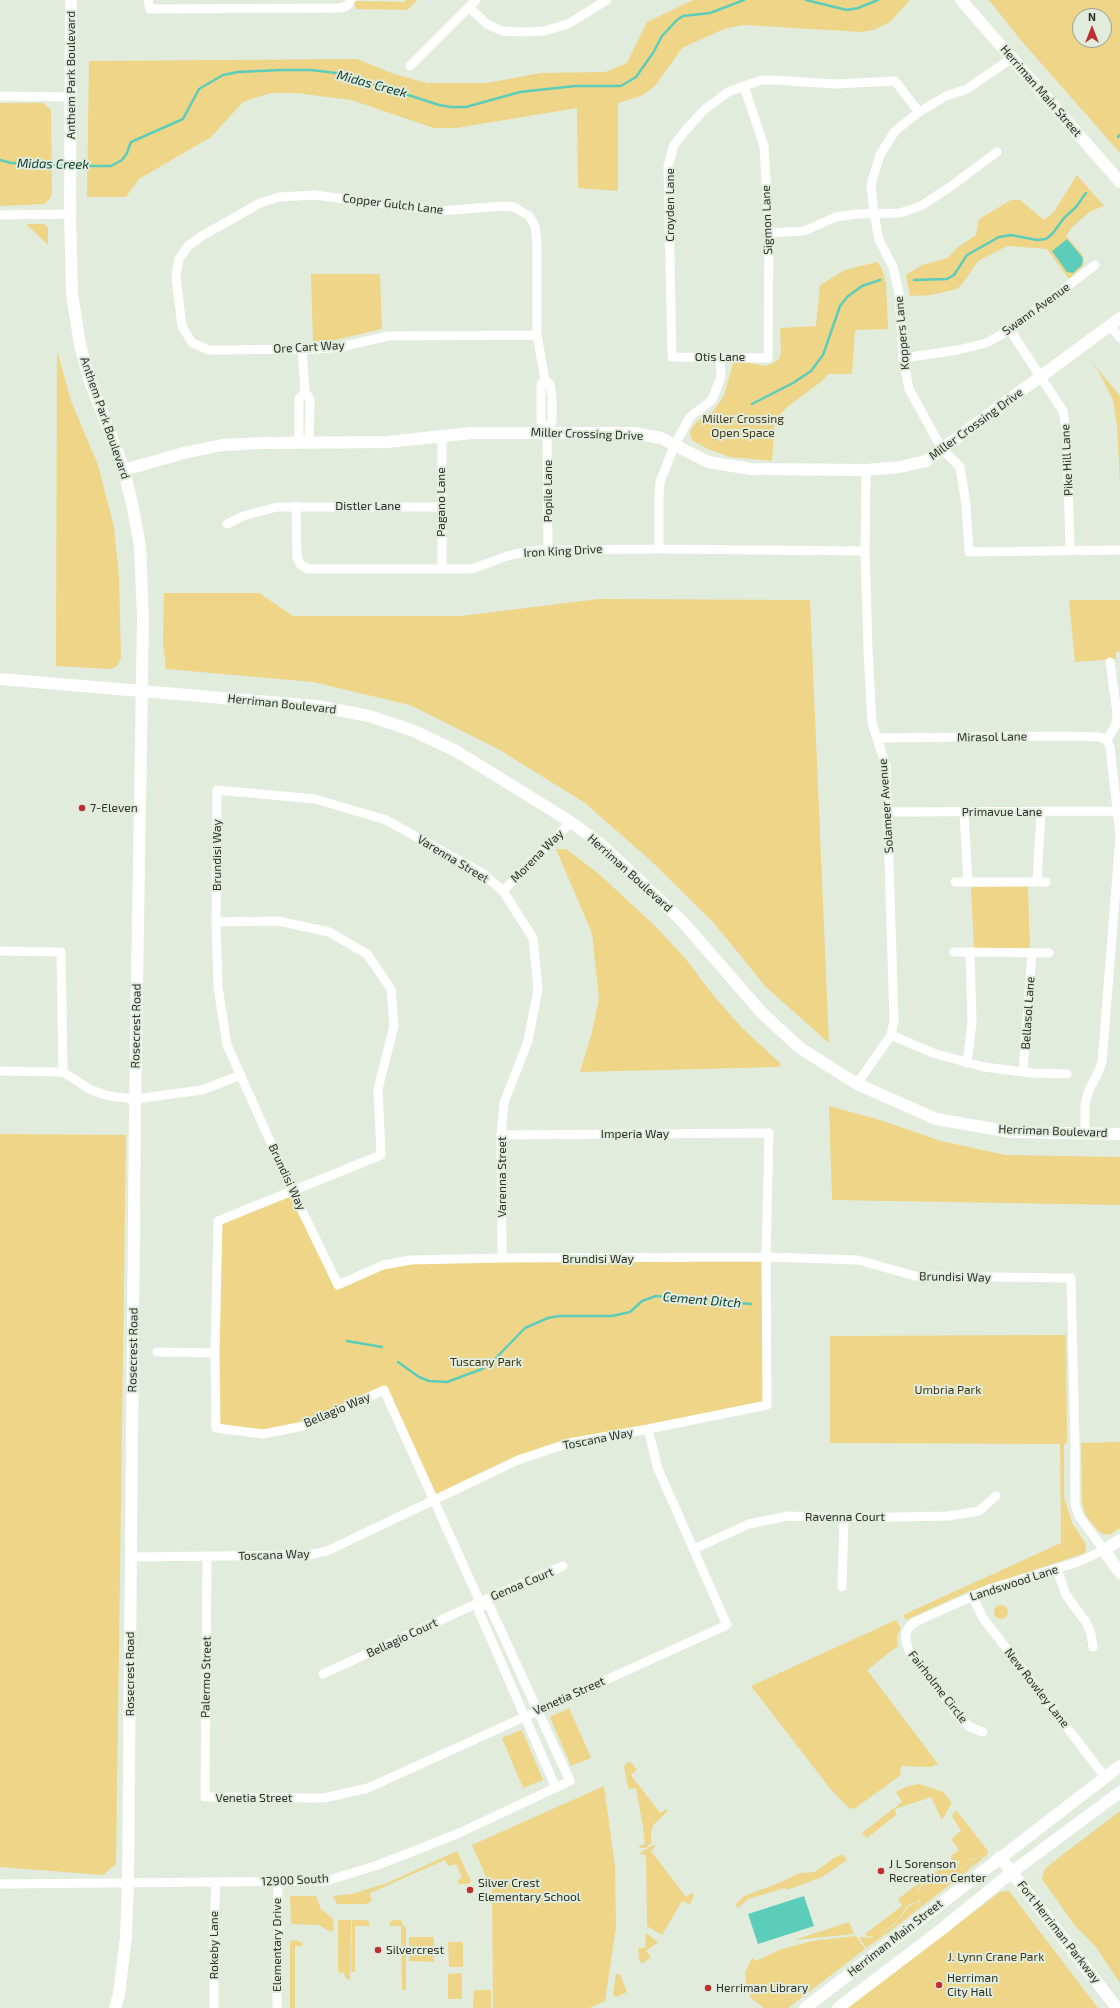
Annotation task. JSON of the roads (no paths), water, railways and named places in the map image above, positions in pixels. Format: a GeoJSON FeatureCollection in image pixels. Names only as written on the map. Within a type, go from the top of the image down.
{"type":"FeatureCollection","features":[{"type":"Feature","properties":{"kind":"main road","name":"Anthem Park Boulevard"},"geometry":{"type":"LineString","coordinates":[[71,0],[70,214],[72,294],[80,345],[89,378],[124,470],[133,508],[140,553],[143,610],[142,691]]}},
{"type":"Feature","properties":{"kind":"main road","name":"Herriman Main Street"},"geometry":{"type":"LineString","coordinates":[[962,0],[1120,182]]}},
{"type":"Feature","properties":{"kind":"main road","name":"Miller Crossing Drive"},"geometry":{"type":"LineString","coordinates":[[124,470],[184,453],[222,446],[304,442],[380,442],[472,433],[634,433],[661,438],[708,462],[751,469],[866,470],[900,467],[926,461],[1115,322]]}},
{"type":"Feature","properties":{"kind":"main road","name":"Herriman Boulevard"},"geometry":{"type":"LineString","coordinates":[[0,679],[317,706],[369,716],[414,731],[456,751],[571,822],[603,846],[682,921],[762,1013],[800,1048],[857,1084],[936,1119],[1011,1132],[1120,1134]]}},
{"type":"Feature","properties":{"kind":"main road","name":"Rosecrest Road"},"geometry":{"type":"LineString","coordinates":[[115,2008],[119,1994],[126,1937],[128,1882],[135,1099],[142,691]]}},
{"type":"Feature","properties":{"kind":"main road"},"geometry":{"type":"LineString","coordinates":[[1104,1550],[1120,1540]]}},
{"type":"Feature","properties":{"kind":"main road","name":"Brundisi Way"},"geometry":{"type":"LineString","coordinates":[[1104,1550],[1120,1573]]}},
{"type":"Feature","properties":{"kind":"main road","name":"Herriman Main Street"},"geometry":{"type":"LineString","coordinates":[[805,2008],[1120,1766]]}},
{"type":"Feature","properties":{"kind":"main road","name":"Herriman Main Street"},"geometry":{"type":"LineString","coordinates":[[838,2008],[942,1930],[1012,1872],[1120,1792]]}},
{"type":"Feature","properties":{"kind":"main road","name":"Fort Herriman Parkway"},"geometry":{"type":"LineString","coordinates":[[1000,1857],[1118,2008]]}},
{"type":"Feature","properties":{"kind":"street"},"geometry":{"type":"LineString","coordinates":[[410,66],[473,3],[487,24],[502,31],[522,32],[544,31],[568,24],[607,0]]}},
{"type":"Feature","properties":{"kind":"street"},"geometry":{"type":"LineString","coordinates":[[149,4],[250,4],[341,8],[349,2]]}},
{"type":"Feature","properties":{"kind":"street","name":"Koppers Lane"},"geometry":{"type":"LineString","coordinates":[[1012,58],[967,89],[946,96],[919,112],[895,131],[880,155],[871,184],[874,213],[879,240],[893,267],[899,293],[903,358],[909,389],[942,449],[960,467],[966,504],[969,552],[1120,550]]}},
{"type":"Feature","properties":{"kind":"street","name":"Croyden Lane"},"geometry":{"type":"LineString","coordinates":[[672,357],[668,166],[674,145],[704,110],[728,92],[762,80],[836,84],[896,81],[919,112]]}},
{"type":"Feature","properties":{"kind":"street","name":"Sigmon Lane"},"geometry":{"type":"LineString","coordinates":[[744,86],[764,146],[768,233],[768,358]]}},
{"type":"Feature","properties":{"kind":"street"},"geometry":{"type":"LineString","coordinates":[[0,96],[70,97]]}},
{"type":"Feature","properties":{"kind":"street"},"geometry":{"type":"LineString","coordinates":[[768,233],[804,231],[836,217],[874,213],[900,213],[921,206],[950,188],[997,152]]}},
{"type":"Feature","properties":{"kind":"street","name":"Copper Gulch Lane"},"geometry":{"type":"LineString","coordinates":[[180,259],[188,246],[202,236],[260,203],[279,197],[314,195],[440,211],[504,206],[514,207],[529,216],[535,226],[537,245],[537,335],[545,380],[541,384],[541,421],[547,433]]}},
{"type":"Feature","properties":{"kind":"street"},"geometry":{"type":"LineString","coordinates":[[0,215],[70,214]]}},
{"type":"Feature","properties":{"kind":"street","name":"Ore Cart Way"},"geometry":{"type":"LineString","coordinates":[[180,259],[176,278],[182,326],[186,335],[195,345],[209,350],[302,350],[341,347],[388,336],[537,335]]}},
{"type":"Feature","properties":{"kind":"street","name":"Swann Avenue"},"geometry":{"type":"LineString","coordinates":[[903,358],[986,343],[1010,330],[1095,265]]}},
{"type":"Feature","properties":{"kind":"street"},"geometry":{"type":"LineString","coordinates":[[1115,322],[1120,338]]}},
{"type":"Feature","properties":{"kind":"street","name":"Pike Hill Lane"},"geometry":{"type":"LineString","coordinates":[[1010,330],[1063,411],[1067,435],[1070,550]]}},
{"type":"Feature","properties":{"kind":"street"},"geometry":{"type":"LineString","coordinates":[[302,350],[305,392],[299,399],[304,442]]}},
{"type":"Feature","properties":{"kind":"street","name":"Otis Lane"},"geometry":{"type":"LineString","coordinates":[[672,357],[768,358]]}},
{"type":"Feature","properties":{"kind":"street"},"geometry":{"type":"LineString","coordinates":[[659,548],[660,482],[675,444],[690,417],[712,400],[721,377],[720,357]]}},
{"type":"Feature","properties":{"kind":"street","name":"Popile Lane"},"geometry":{"type":"LineString","coordinates":[[547,433],[548,550]]}},
{"type":"Feature","properties":{"kind":"street","name":"Pagano Lane"},"geometry":{"type":"LineString","coordinates":[[442,436],[440,507],[442,569]]}},
{"type":"Feature","properties":{"kind":"street","name":"Solameer Avenue"},"geometry":{"type":"LineString","coordinates":[[857,1084],[891,1035],[894,1022],[886,766],[872,724],[865,551],[866,470]]}},
{"type":"Feature","properties":{"kind":"street","name":"Iron King Drive"},"geometry":{"type":"LineString","coordinates":[[296,506],[297,558],[301,565],[308,569],[472,569],[507,556],[529,551],[548,550],[659,548],[865,551]]}},
{"type":"Feature","properties":{"kind":"street","name":"Distler Lane"},"geometry":{"type":"LineString","coordinates":[[227,524],[243,516],[277,507],[440,507]]}},
{"type":"Feature","properties":{"kind":"street"},"geometry":{"type":"LineString","coordinates":[[1086,1133],[1085,1104],[1088,1090],[1102,1062],[1120,837],[1110,747],[1107,740],[1116,724],[1117,713],[1110,662]]}},
{"type":"Feature","properties":{"kind":"street","name":"Mirasol Lane"},"geometry":{"type":"LineString","coordinates":[[877,738],[1062,736],[1100,737],[1107,740]]}},
{"type":"Feature","properties":{"kind":"street","name":"Varenna Street"},"geometry":{"type":"LineString","coordinates":[[217,790],[315,799],[386,820],[482,873],[503,891],[533,938],[538,989],[528,1041],[504,1103],[501,1135],[502,1258]]}},
{"type":"Feature","properties":{"kind":"street","name":"Brundisi Way"},"geometry":{"type":"LineString","coordinates":[[217,790],[216,922],[218,987],[227,1045],[293,1192],[338,1285],[383,1265],[411,1260],[502,1258],[766,1257],[858,1260],[915,1276],[1071,1278],[1075,1504],[1079,1516],[1104,1550]]}},
{"type":"Feature","properties":{"kind":"street","name":"Primavue Lane"},"geometry":{"type":"LineString","coordinates":[[888,812],[1117,811]]}},
{"type":"Feature","properties":{"kind":"street"},"geometry":{"type":"LineString","coordinates":[[964,812],[968,882]]}},
{"type":"Feature","properties":{"kind":"street"},"geometry":{"type":"LineString","coordinates":[[955,882],[1042,882],[1041,812]]}},
{"type":"Feature","properties":{"kind":"street","name":"Morena Way"},"geometry":{"type":"LineString","coordinates":[[503,891],[571,822]]}},
{"type":"Feature","properties":{"kind":"street"},"geometry":{"type":"LineString","coordinates":[[216,922],[278,920],[329,932],[367,954],[391,989],[394,1026],[378,1088],[381,1155],[293,1192]]}},
{"type":"Feature","properties":{"kind":"street"},"geometry":{"type":"LineString","coordinates":[[0,951],[61,952],[63,1072]]}},
{"type":"Feature","properties":{"kind":"street"},"geometry":{"type":"LineString","coordinates":[[954,952],[1049,953]]}},
{"type":"Feature","properties":{"kind":"street"},"geometry":{"type":"LineString","coordinates":[[967,1063],[972,1022],[970,952]]}},
{"type":"Feature","properties":{"kind":"street","name":"Bellasol Lane"},"geometry":{"type":"LineString","coordinates":[[1023,1072],[1032,953]]}},
{"type":"Feature","properties":{"kind":"street"},"geometry":{"type":"LineString","coordinates":[[891,1035],[933,1053],[967,1063],[1023,1072],[1067,1074]]}},
{"type":"Feature","properties":{"kind":"street"},"geometry":{"type":"LineString","coordinates":[[0,1071],[63,1072],[91,1090],[109,1096],[135,1099],[202,1090],[240,1075]]}},
{"type":"Feature","properties":{"kind":"street","name":"Imperia Way"},"geometry":{"type":"LineString","coordinates":[[501,1135],[769,1133]]}},
{"type":"Feature","properties":{"kind":"street","name":"Toscana Way"},"geometry":{"type":"LineString","coordinates":[[131,1557],[207,1558],[308,1555],[327,1551],[518,1460],[569,1443],[767,1405],[766,1257],[769,1133]]}},
{"type":"Feature","properties":{"kind":"street","name":"Bellagio Way"},"geometry":{"type":"LineString","coordinates":[[293,1192],[218,1222],[215,1353],[216,1428],[263,1434],[304,1426],[384,1390],[480,1602],[479,1612],[556,1788]]}},
{"type":"Feature","properties":{"kind":"street"},"geometry":{"type":"LineString","coordinates":[[157,1352],[215,1353]]}},
{"type":"Feature","properties":{"kind":"street","name":"Venetia Street"},"geometry":{"type":"LineString","coordinates":[[205,1797],[324,1798],[368,1788],[727,1625],[658,1469],[648,1429]]}},
{"type":"Feature","properties":{"kind":"street","name":"Ravenna Court"},"geometry":{"type":"LineString","coordinates":[[694,1549],[749,1524],[788,1516],[844,1518],[948,1516],[979,1511],[996,1496]]}},
{"type":"Feature","properties":{"kind":"street"},"geometry":{"type":"LineString","coordinates":[[842,1587],[844,1518]]}},
{"type":"Feature","properties":{"kind":"street","name":"Landswood Lane"},"geometry":{"type":"LineString","coordinates":[[906,1633],[910,1626],[917,1621],[972,1596],[989,1589],[1078,1562],[1104,1550]]}},
{"type":"Feature","properties":{"kind":"street","name":"Palermo Street"},"geometry":{"type":"LineString","coordinates":[[205,1797],[207,1558]]}},
{"type":"Feature","properties":{"kind":"street","name":"Genoa Court"},"geometry":{"type":"LineString","coordinates":[[480,1602],[563,1566]]}},
{"type":"Feature","properties":{"kind":"street"},"geometry":{"type":"LineString","coordinates":[[1057,1568],[1066,1595],[1086,1622],[1091,1634],[1093,1647]]}},
{"type":"Feature","properties":{"kind":"street","name":"New Rowley Lane"},"geometry":{"type":"LineString","coordinates":[[972,1596],[983,1618],[1105,1777]]}},
{"type":"Feature","properties":{"kind":"street","name":"Bellagio Way"},"geometry":{"type":"LineString","coordinates":[[480,1602],[490,1607],[570,1781]]}},
{"type":"Feature","properties":{"kind":"street","name":"Bellagio Court"},"geometry":{"type":"LineString","coordinates":[[323,1674],[480,1602]]}},
{"type":"Feature","properties":{"kind":"street","name":"Fairholme Circle"},"geometry":{"type":"LineString","coordinates":[[906,1633],[906,1643],[909,1651],[955,1712],[970,1727],[982,1732]]}},
{"type":"Feature","properties":{"kind":"street","name":"12900 South"},"geometry":{"type":"LineString","coordinates":[[0,1884],[326,1881],[378,1865],[457,1834],[570,1781]]}},
{"type":"Feature","properties":{"kind":"street","name":"Rokeby Lane"},"geometry":{"type":"LineString","coordinates":[[214,2008],[214,1922],[216,1882]]}},
{"type":"Feature","properties":{"kind":"street","name":"Elementary Drive"},"geometry":{"type":"LineString","coordinates":[[277,2008],[278,1882]]}},
{"type":"Feature","properties":{"kind":"water"},"geometry":{"type":"Polygon","coordinates":[[[1067,239],[1083,258],[1082,265],[1073,273],[1067,272],[1052,251],[1067,239]]]}},
{"type":"Feature","properties":{"kind":"water"},"geometry":{"type":"Polygon","coordinates":[[[804,1896],[814,1926],[758,1944],[748,1914],[804,1896]]]}},
{"type":"Feature","properties":{"kind":"waterway","name":"Midas Creek"},"geometry":{"type":"LineString","coordinates":[[74,166],[111,166],[122,160],[127,153],[131,142],[183,119],[199,89],[223,75],[238,72],[311,70],[344,74],[439,105],[451,107],[466,107],[520,92],[575,86],[621,86],[636,77],[653,53],[662,36],[677,20],[683,16],[710,13],[744,0]]}},
{"type":"Feature","properties":{"kind":"waterway","name":"Midas Creek"},"geometry":{"type":"LineString","coordinates":[[806,0],[847,10],[858,8],[878,0]]}},
{"type":"Feature","properties":{"kind":"waterway","name":"Midas Creek"},"geometry":{"type":"LineString","coordinates":[[0,160],[11,163],[67,166]]}},
{"type":"Feature","properties":{"kind":"waterway"},"geometry":{"type":"LineString","coordinates":[[914,280],[947,279],[954,275],[967,255],[999,237],[1011,235],[1037,240],[1046,239],[1053,233],[1064,218],[1076,207],[1086,193]]}},
{"type":"Feature","properties":{"kind":"waterway"},"geometry":{"type":"LineString","coordinates":[[752,404],[793,383],[811,371],[823,355],[840,306],[847,297],[862,286],[880,280]]}},
{"type":"Feature","properties":{"kind":"waterway","name":"Cement Ditch"},"geometry":{"type":"LineString","coordinates":[[398,1362],[419,1377],[429,1381],[447,1382],[482,1369],[494,1360],[525,1328],[548,1318],[559,1316],[612,1316],[630,1312],[642,1301],[656,1296],[751,1304]]}},
{"type":"Feature","properties":{"kind":"waterway","name":"Cement Ditch"},"geometry":{"type":"LineString","coordinates":[[347,1341],[382,1347]]}},
{"type":"Feature","properties":{"kind":"place","name":"7-Eleven"},"geometry":{"type":"Point","coordinates":[82,808]}},
{"type":"Feature","properties":{"kind":"place","name":"J L Sorenson Recreation Center"},"geometry":{"type":"Point","coordinates":[881,1871]}},
{"type":"Feature","properties":{"kind":"place","name":"Silver Crest Elementary School"},"geometry":{"type":"Point","coordinates":[470,1890]}},
{"type":"Feature","properties":{"kind":"place","name":"Silvercrest"},"geometry":{"type":"Point","coordinates":[378,1950]}},
{"type":"Feature","properties":{"kind":"place","name":"Herriman City Hall"},"geometry":{"type":"Point","coordinates":[939,1985]}},
{"type":"Feature","properties":{"kind":"place","name":"Herriman Library"},"geometry":{"type":"Point","coordinates":[708,1988]}},
{"type":"Feature","properties":{"kind":"park label","name":"Miller Crossing Open Space"},"geometry":{"type":"Point","coordinates":[743,426]}},
{"type":"Feature","properties":{"kind":"park label","name":"Tuscany Park"},"geometry":{"type":"Point","coordinates":[486,1362]}},
{"type":"Feature","properties":{"kind":"park label","name":"Umbria Park"},"geometry":{"type":"Point","coordinates":[948,1390]}},
{"type":"Feature","properties":{"kind":"park label","name":"J. Lynn Crane Park"},"geometry":{"type":"Point","coordinates":[996,1957]}}]}
